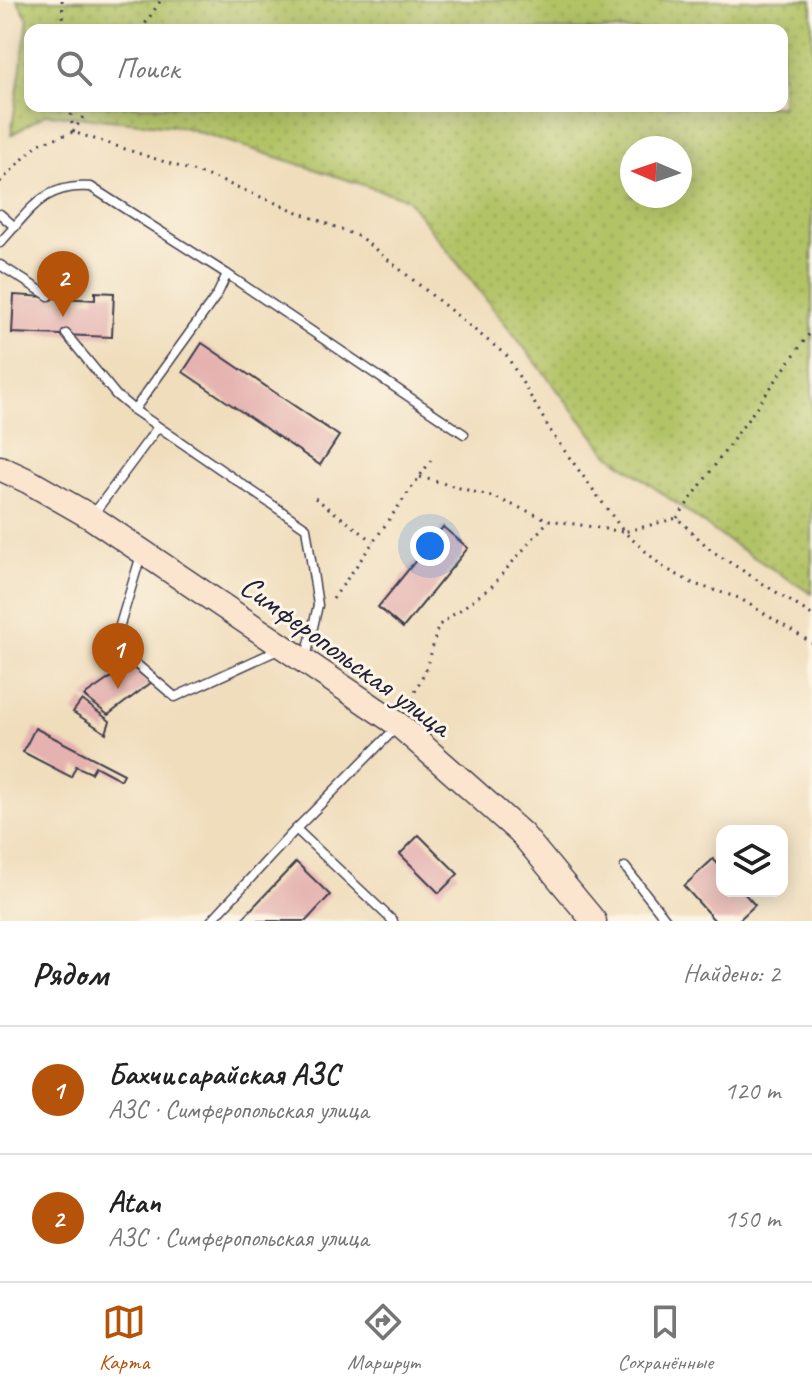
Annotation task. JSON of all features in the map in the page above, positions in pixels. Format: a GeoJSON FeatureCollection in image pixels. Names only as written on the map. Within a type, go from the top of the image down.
{"type":"FeatureCollection","features":[{"type":"Feature","properties":{"kind":"main road","name":"Симферопольская улица"},"geometry":{"type":"LineString","coordinates":[[0,455],[28,481]]}},
{"type":"Feature","properties":{"kind":"main road","name":"Симферопольская улица"},"geometry":{"type":"LineString","coordinates":[[0,468],[91,517],[399,725],[522,834],[594,921]]}},
{"type":"Feature","properties":{"kind":"lane"},"geometry":{"type":"LineString","coordinates":[[0,243],[41,198],[68,185],[91,187],[227,274],[464,434]]}},
{"type":"Feature","properties":{"kind":"lane"},"geometry":{"type":"LineString","coordinates":[[0,214],[15,227]]}},
{"type":"Feature","properties":{"kind":"lane"},"geometry":{"type":"LineString","coordinates":[[0,265],[49,296]]}},
{"type":"Feature","properties":{"kind":"lane"},"geometry":{"type":"LineString","coordinates":[[134,410],[217,295],[227,274]]}},
{"type":"Feature","properties":{"kind":"lane"},"geometry":{"type":"LineString","coordinates":[[66,334],[116,395],[134,410],[306,528],[318,605],[296,653],[175,697],[114,645],[142,551]]}},
{"type":"Feature","properties":{"kind":"lane"},"geometry":{"type":"LineString","coordinates":[[91,517],[158,427]]}},
{"type":"Feature","properties":{"kind":"lane"},"geometry":{"type":"LineString","coordinates":[[211,921],[399,725]]}},
{"type":"Feature","properties":{"kind":"lane"},"geometry":{"type":"LineString","coordinates":[[296,829],[393,921]]}},
{"type":"Feature","properties":{"kind":"lane"},"geometry":{"type":"LineString","coordinates":[[625,867],[667,921]]}},
{"type":"Feature","properties":{"kind":"path"},"geometry":{"type":"LineString","coordinates":[[62,0],[64,24]]}},
{"type":"Feature","properties":{"kind":"path"},"geometry":{"type":"LineString","coordinates":[[145,24],[161,0]]}},
{"type":"Feature","properties":{"kind":"path"},"geometry":{"type":"LineString","coordinates":[[71,112],[73,132]]}},
{"type":"Feature","properties":{"kind":"path"},"geometry":{"type":"LineString","coordinates":[[73,132],[86,112]]}},
{"type":"Feature","properties":{"kind":"path"},"geometry":{"type":"LineString","coordinates":[[0,182],[38,144],[73,132],[214,178],[360,237],[507,356],[553,435],[624,532],[663,567],[694,584],[739,598],[812,643]]}},
{"type":"Feature","properties":{"kind":"path"},"geometry":{"type":"LineString","coordinates":[[420,477],[496,498],[549,520],[624,532],[677,518],[812,330]]}},
{"type":"Feature","properties":{"kind":"path"},"geometry":{"type":"LineString","coordinates":[[333,599],[434,456]]}},
{"type":"Feature","properties":{"kind":"path"},"geometry":{"type":"LineString","coordinates":[[315,498],[373,541]]}},
{"type":"Feature","properties":{"kind":"path"},"geometry":{"type":"LineString","coordinates":[[677,518],[712,551],[812,615]]}},
{"type":"Feature","properties":{"kind":"path"},"geometry":{"type":"LineString","coordinates":[[399,725],[428,665],[438,626],[491,587],[549,520]]}},
{"type":"Feature","properties":{"kind":"green space"},"geometry":{"type":"Polygon","coordinates":[[[17,0],[812,0],[812,594],[728,541],[608,454],[407,199],[183,127],[46,114],[11,135],[24,46],[24,112],[788,112],[788,24],[27,24],[28,19],[17,0]]]}},
{"type":"Feature","properties":{"kind":"building"},"geometry":{"type":"Polygon","coordinates":[[[95,292],[114,293],[112,337],[12,333],[14,295],[95,300],[95,292]]]}},
{"type":"Feature","properties":{"kind":"building"},"geometry":{"type":"Polygon","coordinates":[[[202,343],[339,436],[320,465],[183,372],[202,343]]]}},
{"type":"Feature","properties":{"kind":"building"},"geometry":{"type":"Polygon","coordinates":[[[443,527],[468,548],[403,628],[378,607],[443,527]]]}},
{"type":"Feature","properties":{"kind":"building"},"geometry":{"type":"Polygon","coordinates":[[[129,665],[152,682],[108,715],[84,696],[129,665]]]}},
{"type":"Feature","properties":{"kind":"building"},"geometry":{"type":"Polygon","coordinates":[[[82,700],[110,721],[106,733],[73,712],[82,700]]]}},
{"type":"Feature","properties":{"kind":"building"},"geometry":{"type":"Polygon","coordinates":[[[35,728],[124,774],[121,780],[95,766],[91,773],[76,766],[71,777],[23,752],[35,728]]]}},
{"type":"Feature","properties":{"kind":"building"},"geometry":{"type":"Polygon","coordinates":[[[419,835],[458,874],[439,893],[400,854],[419,835]]]}},
{"type":"Feature","properties":{"kind":"building"},"geometry":{"type":"Polygon","coordinates":[[[713,859],[716,862],[716,897],[748,897],[755,905],[738,921],[715,921],[684,886],[713,859]]]}},
{"type":"Feature","properties":{"kind":"building"},"geometry":{"type":"Polygon","coordinates":[[[296,862],[330,895],[306,921],[240,921],[296,862]]]}},
{"type":"Feature","properties":{"kind":"place","name":"Atan"},"geometry":{"type":"Point","coordinates":[63,317]}},
{"type":"Feature","properties":{"kind":"place","name":"Бахчисарайская АЗС"},"geometry":{"type":"Point","coordinates":[118,689]}}]}
